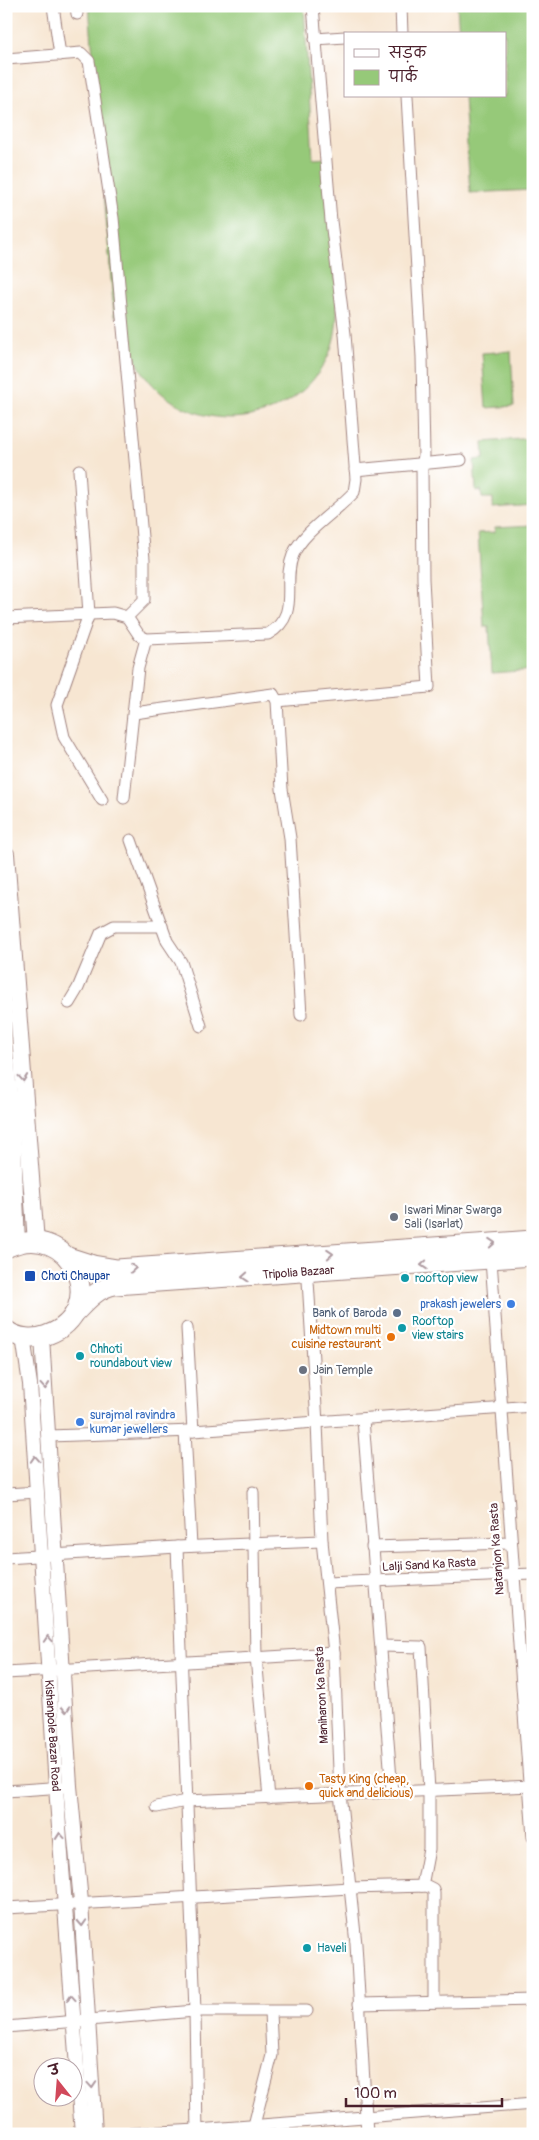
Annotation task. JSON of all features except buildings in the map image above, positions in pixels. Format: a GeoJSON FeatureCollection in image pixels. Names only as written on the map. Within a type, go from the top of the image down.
{"type":"FeatureCollection","features":[{"type":"Feature","properties":{"kind":"main road"},"geometry":{"type":"LineString","coordinates":[[6,854],[10,957],[36,1242],[12,1246],[6,1064]]}},
{"type":"Feature","properties":{"kind":"main road","name":"Tripolia Bazaar"},"geometry":{"type":"LineString","coordinates":[[42,1337],[60,1329],[105,1286],[533,1240]]}},
{"type":"Feature","properties":{"kind":"main road","name":"Tripolia Bazaar"},"geometry":{"type":"LineString","coordinates":[[36,1242],[56,1247],[68,1257],[92,1265],[117,1269],[490,1260],[533,1256]]}},
{"type":"Feature","properties":{"kind":"main road"},"geometry":{"type":"LineString","coordinates":[[68,1257],[77,1270],[80,1285],[80,1300],[74,1314]]}},
{"type":"Feature","properties":{"kind":"main road"},"geometry":{"type":"LineString","coordinates":[[15,1334],[42,1337]]}},
{"type":"Feature","properties":{"kind":"street"},"geometry":{"type":"LineString","coordinates":[[53,6],[60,55]]}},
{"type":"Feature","properties":{"kind":"street"},"geometry":{"type":"LineString","coordinates":[[6,618],[113,613],[127,617],[139,635],[146,639],[268,634],[280,627],[287,616],[292,556],[298,544],[354,492],[355,470],[345,334],[330,212],[313,6]]}},
{"type":"Feature","properties":{"kind":"street"},"geometry":{"type":"LineString","coordinates":[[398,32],[400,6]]}},
{"type":"Feature","properties":{"kind":"street"},"geometry":{"type":"LineString","coordinates":[[315,39],[344,37]]}},
{"type":"Feature","properties":{"kind":"street"},"geometry":{"type":"LineString","coordinates":[[6,58],[81,53],[88,61],[113,218],[144,574],[144,600],[127,617]]}},
{"type":"Feature","properties":{"kind":"street"},"geometry":{"type":"LineString","coordinates":[[278,702],[428,686],[423,579],[422,357],[406,98]]}},
{"type":"Feature","properties":{"kind":"street"},"geometry":{"type":"LineString","coordinates":[[355,470],[461,460]]}},
{"type":"Feature","properties":{"kind":"street"},"geometry":{"type":"LineString","coordinates":[[80,470],[89,614],[57,704],[64,737],[102,800]]}},
{"type":"Feature","properties":{"kind":"street"},"geometry":{"type":"LineString","coordinates":[[124,798],[138,668],[146,639]]}},
{"type":"Feature","properties":{"kind":"street"},"geometry":{"type":"LineString","coordinates":[[134,713],[273,694],[278,702],[282,789],[290,838],[301,1015]]}},
{"type":"Feature","properties":{"kind":"street"},"geometry":{"type":"LineString","coordinates":[[131,840],[167,941],[181,962],[201,1026]]}},
{"type":"Feature","properties":{"kind":"street"},"geometry":{"type":"LineString","coordinates":[[69,1003],[78,988],[100,933],[114,926],[162,926]]}},
{"type":"Feature","properties":{"kind":"street","name":"Natanjon Ka Rasta"},"geometry":{"type":"LineString","coordinates":[[490,1260],[502,1408],[512,1574],[531,1786],[533,1837]]}},
{"type":"Feature","properties":{"kind":"street","name":"Maniharon Ka Rasta"},"geometry":{"type":"LineString","coordinates":[[306,1264],[317,1422],[322,1541],[334,1653],[340,1793],[350,1888],[367,2134]]}},
{"type":"Feature","properties":{"kind":"street"},"geometry":{"type":"LineString","coordinates":[[187,1328],[191,1546]]}},
{"type":"Feature","properties":{"kind":"street","name":"Kishanpole Bazar Road"},"geometry":{"type":"LineString","coordinates":[[15,1334],[30,1384],[38,1492],[49,1556]]}},
{"type":"Feature","properties":{"kind":"street","name":"Kishanpole Bazar Road"},"geometry":{"type":"LineString","coordinates":[[42,1337],[49,1436],[50,1670],[63,1787],[65,1903],[81,2022],[82,2134]]}},
{"type":"Feature","properties":{"kind":"street"},"geometry":{"type":"LineString","coordinates":[[49,1436],[189,1431],[533,1406]]}},
{"type":"Feature","properties":{"kind":"street"},"geometry":{"type":"LineString","coordinates":[[363,1419],[374,1581],[382,1646],[392,1792]]}},
{"type":"Feature","properties":{"kind":"street"},"geometry":{"type":"LineString","coordinates":[[6,1494],[38,1492]]}},
{"type":"Feature","properties":{"kind":"street"},"geometry":{"type":"LineString","coordinates":[[253,1492],[256,1657],[269,1798]]}},
{"type":"Feature","properties":{"kind":"street"},"geometry":{"type":"LineString","coordinates":[[6,1558],[191,1546],[322,1541]]}},
{"type":"Feature","properties":{"kind":"street"},"geometry":{"type":"LineString","coordinates":[[372,1547],[510,1543]]}},
{"type":"Feature","properties":{"kind":"street"},"geometry":{"type":"LineString","coordinates":[[177,1547],[195,2011],[197,2132]]}},
{"type":"Feature","properties":{"kind":"street"},"geometry":{"type":"LineString","coordinates":[[49,1556],[64,1670],[63,1787],[81,1902],[81,2022],[95,2134]]}},
{"type":"Feature","properties":{"kind":"street","name":"Lalji Sand Ka Rasta"},"geometry":{"type":"LineString","coordinates":[[327,1584],[533,1574]]}},
{"type":"Feature","properties":{"kind":"street"},"geometry":{"type":"LineString","coordinates":[[382,1646],[421,1647],[429,1791],[429,1849],[422,1886]]}},
{"type":"Feature","properties":{"kind":"street"},"geometry":{"type":"LineString","coordinates":[[6,1673],[181,1664],[256,1657],[334,1653]]}},
{"type":"Feature","properties":{"kind":"street"},"geometry":{"type":"LineString","coordinates":[[157,1807],[186,1801],[531,1786]]}},
{"type":"Feature","properties":{"kind":"street"},"geometry":{"type":"LineString","coordinates":[[6,1791],[63,1787]]}},
{"type":"Feature","properties":{"kind":"street"},"geometry":{"type":"LineString","coordinates":[[6,1908],[81,1902],[190,1898],[350,1888],[430,1887],[434,1893],[434,2002]]}},
{"type":"Feature","properties":{"kind":"street"},"geometry":{"type":"LineString","coordinates":[[359,2004],[533,2000]]}},
{"type":"Feature","properties":{"kind":"street"},"geometry":{"type":"LineString","coordinates":[[6,2028],[195,2011],[307,2011]]}},
{"type":"Feature","properties":{"kind":"street"},"geometry":{"type":"LineString","coordinates":[[254,2125],[272,2054],[270,2012]]}},
{"type":"Feature","properties":{"kind":"street"},"geometry":{"type":"LineString","coordinates":[[124,2134],[197,2132],[254,2125],[533,2104]]}},
{"type":"Feature","properties":{"kind":"green space"},"geometry":{"type":"Polygon","coordinates":[[[89,6],[304,6],[313,159],[328,158],[337,293],[336,330],[329,354],[314,379],[293,398],[269,411],[242,417],[215,417],[189,410],[164,395],[144,374],[136,361],[125,317],[114,316],[89,6]]]}},
{"type":"Feature","properties":{"kind":"green space"},"geometry":{"type":"Polygon","coordinates":[[[457,6],[533,6],[533,190],[470,193],[464,98],[506,98],[506,32],[459,32],[457,6]]]}},
{"type":"Feature","properties":{"kind":"green space"},"geometry":{"type":"Polygon","coordinates":[[[511,351],[514,406],[486,408],[482,353],[511,351]]]}},
{"type":"Feature","properties":{"kind":"green space"},"geometry":{"type":"Polygon","coordinates":[[[533,438],[533,505],[493,508],[493,498],[482,498],[481,490],[476,491],[474,460],[484,459],[483,442],[533,438]]]}},
{"type":"Feature","properties":{"kind":"green space"},"geometry":{"type":"Polygon","coordinates":[[[533,525],[533,670],[492,673],[489,627],[484,627],[478,533],[495,532],[495,527],[533,525]]]}},
{"type":"Feature","properties":{"kind":"place","name":"Iswari Minar Swarga Sali (Isarlat)"},"geometry":{"type":"Point","coordinates":[394,1217]}},
{"type":"Feature","properties":{"kind":"place","name":"Choti Chaupar"},"geometry":{"type":"Point","coordinates":[30,1276]}},
{"type":"Feature","properties":{"kind":"place","name":"rooftop view"},"geometry":{"type":"Point","coordinates":[405,1278]}},
{"type":"Feature","properties":{"kind":"place","name":"prakash jewelers"},"geometry":{"type":"Point","coordinates":[511,1304]}},
{"type":"Feature","properties":{"kind":"place","name":"Bank of Baroda"},"geometry":{"type":"Point","coordinates":[397,1313]}},
{"type":"Feature","properties":{"kind":"place","name":"Rooftop view stairs"},"geometry":{"type":"Point","coordinates":[402,1328]}},
{"type":"Feature","properties":{"kind":"place","name":"Midtown multi cuisine restaurant"},"geometry":{"type":"Point","coordinates":[391,1337]}},
{"type":"Feature","properties":{"kind":"place","name":"Chhoti roundabout view"},"geometry":{"type":"Point","coordinates":[80,1356]}},
{"type":"Feature","properties":{"kind":"place","name":"Jain Temple"},"geometry":{"type":"Point","coordinates":[303,1370]}},
{"type":"Feature","properties":{"kind":"place","name":"surajmal ravindra kumar jewellers"},"geometry":{"type":"Point","coordinates":[80,1422]}},
{"type":"Feature","properties":{"kind":"place","name":"Tasty King (cheap, quick and delicious)"},"geometry":{"type":"Point","coordinates":[309,1786]}},
{"type":"Feature","properties":{"kind":"place","name":"Haveli"},"geometry":{"type":"Point","coordinates":[307,1948]}}]}
